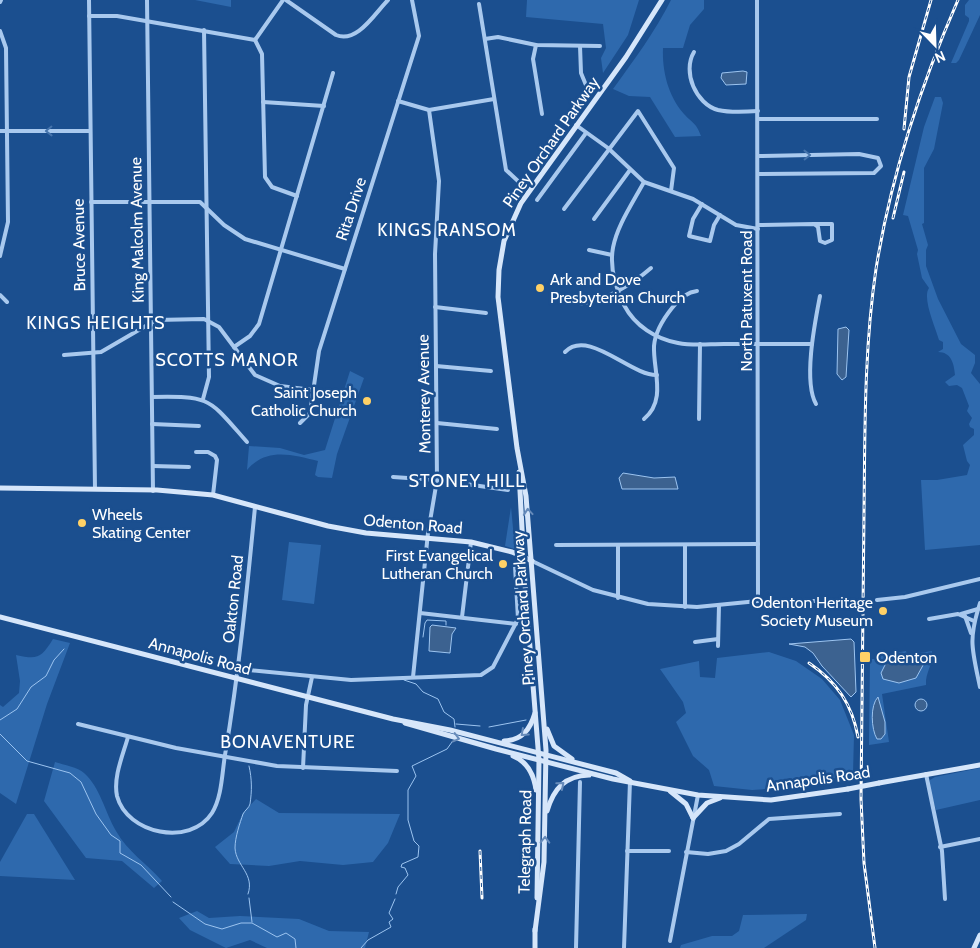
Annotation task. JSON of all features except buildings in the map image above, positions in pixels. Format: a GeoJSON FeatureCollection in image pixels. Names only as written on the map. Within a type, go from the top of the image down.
{"type":"FeatureCollection","features":[{"type":"Feature","properties":{"kind":"main road","name":"Piney Orchard Parkway"},"geometry":{"type":"LineString","coordinates":[[546,755],[526,499],[499,312],[499,270],[504,241],[514,216],[576,125],[632,49],[662,0]]}},
{"type":"Feature","properties":{"kind":"main road","name":"Piney Orchard Parkway"},"geometry":{"type":"LineString","coordinates":[[519,460],[523,557],[539,753]]}},
{"type":"Feature","properties":{"kind":"main road","name":"Odenton Road"},"geometry":{"type":"LineString","coordinates":[[0,488],[95,489],[213,495],[328,526],[366,533],[471,542],[532,561]]}},
{"type":"Feature","properties":{"kind":"main road","name":"Annapolis Road"},"geometry":{"type":"LineString","coordinates":[[0,617],[393,719],[498,742],[616,773],[630,780]]}},
{"type":"Feature","properties":{"kind":"main road"},"geometry":{"type":"LineString","coordinates":[[498,742],[515,739],[525,734],[530,727],[536,708]]}},
{"type":"Feature","properties":{"kind":"main road","name":"Annapolis Road"},"geometry":{"type":"LineString","coordinates":[[393,719],[496,749],[597,775],[630,780],[668,790],[725,797],[771,800],[848,789],[980,765]]}},
{"type":"Feature","properties":{"kind":"main road"},"geometry":{"type":"LineString","coordinates":[[544,719],[554,746],[561,753],[582,764]]}},
{"type":"Feature","properties":{"kind":"main road"},"geometry":{"type":"LineString","coordinates":[[496,749],[518,758],[531,771],[539,803]]}},
{"type":"Feature","properties":{"kind":"main road","name":"Telegraph Road"},"geometry":{"type":"LineString","coordinates":[[535,948],[539,753]]}},
{"type":"Feature","properties":{"kind":"main road","name":"Telegraph Road"},"geometry":{"type":"LineString","coordinates":[[535,931],[544,862],[546,755]]}},
{"type":"Feature","properties":{"kind":"main road"},"geometry":{"type":"LineString","coordinates":[[545,818],[551,798],[562,783],[576,776],[597,775]]}},
{"type":"Feature","properties":{"kind":"main road"},"geometry":{"type":"LineString","coordinates":[[668,790],[683,800],[693,818],[706,803],[725,797]]}},
{"type":"Feature","properties":{"kind":"main road"},"geometry":{"type":"LineString","coordinates":[[974,948],[980,936]]}},
{"type":"Feature","properties":{"kind":"street","name":"Bruce Avenue"},"geometry":{"type":"LineString","coordinates":[[89,0],[95,489]]}},
{"type":"Feature","properties":{"kind":"street","name":"King Malcolm Avenue"},"geometry":{"type":"LineString","coordinates":[[146,0],[153,491]]}},
{"type":"Feature","properties":{"kind":"street"},"geometry":{"type":"LineString","coordinates":[[255,40],[284,0],[336,34],[345,37],[356,33],[388,0]]}},
{"type":"Feature","properties":{"kind":"street","name":"Rita Drive"},"geometry":{"type":"LineString","coordinates":[[300,423],[310,413],[319,351],[419,36],[412,0]]}},
{"type":"Feature","properties":{"kind":"street","name":"North Patuxent Road"},"geometry":{"type":"LineString","coordinates":[[758,0],[758,601]]}},
{"type":"Feature","properties":{"kind":"street"},"geometry":{"type":"LineString","coordinates":[[479,4],[506,170],[519,182]]}},
{"type":"Feature","properties":{"kind":"street"},"geometry":{"type":"LineString","coordinates":[[89,16],[117,16],[255,40]]}},
{"type":"Feature","properties":{"kind":"street"},"geometry":{"type":"LineString","coordinates":[[203,399],[209,377],[204,30]]}},
{"type":"Feature","properties":{"kind":"street"},"geometry":{"type":"LineString","coordinates":[[0,31],[6,48],[8,222],[0,256]]}},
{"type":"Feature","properties":{"kind":"street"},"geometry":{"type":"LineString","coordinates":[[485,39],[506,37],[536,45],[600,46]]}},
{"type":"Feature","properties":{"kind":"street"},"geometry":{"type":"LineString","coordinates":[[255,40],[262,54],[265,176],[272,187],[297,196]]}},
{"type":"Feature","properties":{"kind":"street"},"geometry":{"type":"LineString","coordinates":[[536,45],[533,59],[542,114]]}},
{"type":"Feature","properties":{"kind":"street"},"geometry":{"type":"LineString","coordinates":[[580,46],[581,73],[588,90]]}},
{"type":"Feature","properties":{"kind":"street"},"geometry":{"type":"LineString","coordinates":[[694,52],[689,64],[691,81],[702,99],[718,110],[758,111]]}},
{"type":"Feature","properties":{"kind":"street"},"geometry":{"type":"LineString","coordinates":[[234,347],[250,336],[260,324],[334,73]]}},
{"type":"Feature","properties":{"kind":"street"},"geometry":{"type":"LineString","coordinates":[[0,74],[6,74]]}},
{"type":"Feature","properties":{"kind":"street"},"geometry":{"type":"LineString","coordinates":[[398,101],[429,110],[494,99]]}},
{"type":"Feature","properties":{"kind":"street"},"geometry":{"type":"LineString","coordinates":[[263,102],[324,106]]}},
{"type":"Feature","properties":{"kind":"street","name":"Monterey Avenue"},"geometry":{"type":"LineString","coordinates":[[413,677],[437,480],[435,246],[439,181],[429,110]]}},
{"type":"Feature","properties":{"kind":"street"},"geometry":{"type":"LineString","coordinates":[[564,210],[608,148],[638,110],[674,168],[671,191]]}},
{"type":"Feature","properties":{"kind":"street"},"geometry":{"type":"LineString","coordinates":[[758,119],[877,119]]}},
{"type":"Feature","properties":{"kind":"street"},"geometry":{"type":"LineString","coordinates":[[576,125],[608,148],[644,182],[702,204],[720,216],[743,227],[814,224],[832,224],[832,240],[825,243],[820,241],[818,227],[814,224]]}},
{"type":"Feature","properties":{"kind":"street"},"geometry":{"type":"LineString","coordinates":[[0,132],[90,130]]}},
{"type":"Feature","properties":{"kind":"street"},"geometry":{"type":"LineString","coordinates":[[537,200],[586,133]]}},
{"type":"Feature","properties":{"kind":"street"},"geometry":{"type":"LineString","coordinates":[[758,156],[858,154],[878,158],[881,166],[874,172],[758,174]]}},
{"type":"Feature","properties":{"kind":"street"},"geometry":{"type":"LineString","coordinates":[[594,219],[630,170]]}},
{"type":"Feature","properties":{"kind":"street"},"geometry":{"type":"LineString","coordinates":[[644,182],[622,221],[612,255],[611,270],[617,290],[632,319],[643,328],[679,343],[812,344]]}},
{"type":"Feature","properties":{"kind":"street"},"geometry":{"type":"LineString","coordinates":[[91,202],[200,202],[234,233],[345,269]]}},
{"type":"Feature","properties":{"kind":"street"},"geometry":{"type":"LineString","coordinates":[[702,204],[693,219],[689,236],[710,241],[714,225],[720,216]]}},
{"type":"Feature","properties":{"kind":"street"},"geometry":{"type":"LineString","coordinates":[[589,250],[612,255]]}},
{"type":"Feature","properties":{"kind":"street"},"geometry":{"type":"LineString","coordinates":[[579,303],[588,303],[617,290],[635,281],[651,268]]}},
{"type":"Feature","properties":{"kind":"street"},"geometry":{"type":"LineString","coordinates":[[644,419],[653,411],[656,402],[657,375],[654,348],[657,335],[676,303],[688,293],[697,291]]}},
{"type":"Feature","properties":{"kind":"street"},"geometry":{"type":"LineString","coordinates":[[0,295],[7,302]]}},
{"type":"Feature","properties":{"kind":"street"},"geometry":{"type":"LineString","coordinates":[[816,404],[811,391],[812,344],[820,296]]}},
{"type":"Feature","properties":{"kind":"street"},"geometry":{"type":"LineString","coordinates":[[435,307],[486,313]]}},
{"type":"Feature","properties":{"kind":"street"},"geometry":{"type":"LineString","coordinates":[[64,355],[101,352],[150,322],[163,319],[200,318],[220,327],[248,369],[263,380],[280,386],[313,390]]}},
{"type":"Feature","properties":{"kind":"street"},"geometry":{"type":"LineString","coordinates":[[698,419],[700,344]]}},
{"type":"Feature","properties":{"kind":"street"},"geometry":{"type":"LineString","coordinates":[[565,352],[576,346],[598,349],[638,372],[657,375]]}},
{"type":"Feature","properties":{"kind":"street"},"geometry":{"type":"LineString","coordinates":[[436,366],[491,371]]}},
{"type":"Feature","properties":{"kind":"street"},"geometry":{"type":"LineString","coordinates":[[152,396],[192,396],[203,399],[215,406],[248,442]]}},
{"type":"Feature","properties":{"kind":"street"},"geometry":{"type":"LineString","coordinates":[[437,423],[497,429]]}},
{"type":"Feature","properties":{"kind":"street"},"geometry":{"type":"LineString","coordinates":[[152,424],[199,426]]}},
{"type":"Feature","properties":{"kind":"street"},"geometry":{"type":"LineString","coordinates":[[196,452],[212,453],[217,460],[213,495]]}},
{"type":"Feature","properties":{"kind":"street"},"geometry":{"type":"LineString","coordinates":[[153,466],[189,467]]}},
{"type":"Feature","properties":{"kind":"street"},"geometry":{"type":"LineString","coordinates":[[393,477],[437,480],[508,490]]}},
{"type":"Feature","properties":{"kind":"street","name":"Oakton Road"},"geometry":{"type":"LineString","coordinates":[[128,737],[117,778],[117,795],[128,816],[140,825],[175,833],[186,832],[206,821],[213,813],[217,802],[238,678],[255,507]]}},
{"type":"Feature","properties":{"kind":"street"},"geometry":{"type":"LineString","coordinates":[[462,618],[471,542]]}},
{"type":"Feature","properties":{"kind":"street"},"geometry":{"type":"LineString","coordinates":[[556,545],[758,544]]}},
{"type":"Feature","properties":{"kind":"street"},"geometry":{"type":"LineString","coordinates":[[618,545],[618,598]]}},
{"type":"Feature","properties":{"kind":"street"},"geometry":{"type":"LineString","coordinates":[[685,545],[685,607]]}},
{"type":"Feature","properties":{"kind":"street","name":"Odenton Road"},"geometry":{"type":"LineString","coordinates":[[532,561],[575,583],[618,598],[648,604],[685,607],[758,601],[817,601]]}},
{"type":"Feature","properties":{"kind":"street"},"geometry":{"type":"LineString","coordinates":[[239,669],[351,680],[481,676],[493,667],[518,619],[515,566]]}},
{"type":"Feature","properties":{"kind":"street"},"geometry":{"type":"LineString","coordinates":[[876,600],[905,596],[980,579]]}},
{"type":"Feature","properties":{"kind":"street"},"geometry":{"type":"LineString","coordinates":[[516,585],[525,585]]}},
{"type":"Feature","properties":{"kind":"street"},"geometry":{"type":"LineString","coordinates":[[971,633],[980,603]]}},
{"type":"Feature","properties":{"kind":"street"},"geometry":{"type":"LineString","coordinates":[[718,646],[719,605]]}},
{"type":"Feature","properties":{"kind":"street"},"geometry":{"type":"LineString","coordinates":[[929,619],[978,609]]}},
{"type":"Feature","properties":{"kind":"street"},"geometry":{"type":"LineString","coordinates":[[420,613],[516,624]]}},
{"type":"Feature","properties":{"kind":"street"},"geometry":{"type":"LineString","coordinates":[[960,614],[974,621]]}},
{"type":"Feature","properties":{"kind":"street"},"geometry":{"type":"LineString","coordinates":[[966,616],[971,633],[980,687]]}},
{"type":"Feature","properties":{"kind":"street"},"geometry":{"type":"LineString","coordinates":[[695,642],[718,639]]}},
{"type":"Feature","properties":{"kind":"street"},"geometry":{"type":"LineString","coordinates":[[303,768],[308,697],[312,677]]}},
{"type":"Feature","properties":{"kind":"street"},"geometry":{"type":"LineString","coordinates":[[78,724],[128,737],[278,766],[397,771]]}},
{"type":"Feature","properties":{"kind":"street"},"geometry":{"type":"LineString","coordinates":[[926,774],[945,870],[945,898]]}},
{"type":"Feature","properties":{"kind":"street"},"geometry":{"type":"LineString","coordinates":[[624,948],[630,780]]}},
{"type":"Feature","properties":{"kind":"street"},"geometry":{"type":"LineString","coordinates":[[576,948],[580,782]]}},
{"type":"Feature","properties":{"kind":"street"},"geometry":{"type":"LineString","coordinates":[[670,941],[698,794]]}},
{"type":"Feature","properties":{"kind":"street"},"geometry":{"type":"LineString","coordinates":[[686,852],[708,854],[726,851],[770,820],[840,814]]}},
{"type":"Feature","properties":{"kind":"street"},"geometry":{"type":"LineString","coordinates":[[940,847],[980,839]]}},
{"type":"Feature","properties":{"kind":"street"},"geometry":{"type":"LineString","coordinates":[[627,851],[669,851]]}},
{"type":"Feature","properties":{"kind":"shaded area"},"geometry":{"type":"Polygon","coordinates":[[[195,0],[231,0],[231,7],[195,0]]]}},
{"type":"Feature","properties":{"kind":"shaded area"},"geometry":{"type":"Polygon","coordinates":[[[527,0],[639,0],[628,35],[603,73],[601,58],[606,48],[603,24],[526,17],[527,0]]]}},
{"type":"Feature","properties":{"kind":"shaded area"},"geometry":{"type":"Polygon","coordinates":[[[671,0],[704,0],[704,9],[690,25],[683,48],[663,48],[665,74],[670,91],[678,107],[696,125],[701,136],[675,137],[650,97],[629,96],[613,89],[651,35],[671,0]]]}},
{"type":"Feature","properties":{"kind":"shaded area"},"geometry":{"type":"Polygon","coordinates":[[[969,0],[980,0],[980,15],[959,60],[956,63],[951,63],[969,21],[969,18],[965,15],[965,5],[969,0]]]}},
{"type":"Feature","properties":{"kind":"shaded area"},"geometry":{"type":"Polygon","coordinates":[[[747,72],[746,84],[726,85],[721,78],[722,73],[747,72]]]}},
{"type":"Feature","properties":{"kind":"shaded area"},"geometry":{"type":"Polygon","coordinates":[[[935,97],[941,97],[943,103],[934,149],[924,168],[924,223],[922,224],[928,245],[926,250],[926,266],[938,299],[961,344],[975,355],[975,363],[971,373],[980,384],[980,545],[925,550],[921,480],[937,480],[967,475],[970,465],[967,461],[963,445],[974,435],[974,429],[969,424],[972,418],[967,411],[969,406],[962,388],[957,385],[949,386],[945,382],[955,375],[954,366],[949,356],[938,352],[943,349],[943,342],[939,340],[930,313],[927,298],[929,288],[922,278],[917,254],[918,250],[908,216],[903,215],[924,127],[935,97]]]}},
{"type":"Feature","properties":{"kind":"shaded area"},"geometry":{"type":"Polygon","coordinates":[[[846,327],[849,330],[846,377],[842,380],[837,374],[838,329],[846,327]]]}},
{"type":"Feature","properties":{"kind":"shaded area"},"geometry":{"type":"Polygon","coordinates":[[[350,371],[364,378],[337,454],[332,478],[315,475],[318,461],[289,455],[271,455],[255,463],[247,470],[249,446],[280,448],[304,455],[325,450],[350,371]]]}},
{"type":"Feature","properties":{"kind":"shaded area"},"geometry":{"type":"Polygon","coordinates":[[[623,473],[654,478],[675,477],[678,489],[622,489],[619,478],[623,473]]]}},
{"type":"Feature","properties":{"kind":"shaded area"},"geometry":{"type":"Polygon","coordinates":[[[511,507],[515,549],[505,546],[511,507]]]}},
{"type":"Feature","properties":{"kind":"shaded area"},"geometry":{"type":"Polygon","coordinates":[[[289,542],[321,545],[314,604],[282,600],[289,542]]]}},
{"type":"Feature","properties":{"kind":"shaded area"},"geometry":{"type":"Polygon","coordinates":[[[432,625],[456,628],[452,634],[450,653],[429,651],[430,627],[432,625]]]}},
{"type":"Feature","properties":{"kind":"shaded area"},"geometry":{"type":"Polygon","coordinates":[[[53,639],[70,643],[47,704],[16,804],[0,793],[0,705],[3,707],[19,693],[20,681],[16,655],[38,656],[42,654],[53,639]]]}},
{"type":"Feature","properties":{"kind":"shaded area"},"geometry":{"type":"Polygon","coordinates":[[[851,639],[854,642],[856,692],[851,697],[822,666],[813,653],[805,647],[789,644],[851,639]]]}},
{"type":"Feature","properties":{"kind":"shaded area"},"geometry":{"type":"Polygon","coordinates":[[[906,651],[907,655],[932,651],[932,660],[926,685],[882,694],[889,742],[869,745],[870,659],[878,659],[879,656],[906,651]]]}},
{"type":"Feature","properties":{"kind":"shaded area"},"geometry":{"type":"Polygon","coordinates":[[[769,652],[796,661],[822,679],[840,700],[854,735],[853,774],[795,787],[752,790],[714,786],[709,770],[693,756],[676,722],[686,713],[683,702],[660,669],[699,661],[700,677],[715,678],[717,658],[769,652]]]}},
{"type":"Feature","properties":{"kind":"shaded area"},"geometry":{"type":"Polygon","coordinates":[[[904,656],[924,656],[927,658],[916,678],[899,683],[883,679],[881,673],[888,659],[904,656]]]}},
{"type":"Feature","properties":{"kind":"shaded area"},"geometry":{"type":"Polygon","coordinates":[[[878,697],[885,722],[885,734],[881,739],[877,739],[875,735],[873,723],[873,711],[878,697]]]}},
{"type":"Feature","properties":{"kind":"shaded area"},"geometry":{"type":"Polygon","coordinates":[[[919,699],[923,699],[927,705],[923,711],[919,711],[915,707],[915,703],[919,699]]]}},
{"type":"Feature","properties":{"kind":"shaded area"},"geometry":{"type":"Polygon","coordinates":[[[55,762],[78,769],[90,779],[121,838],[162,881],[154,888],[122,861],[86,858],[44,801],[55,762]]]}},
{"type":"Feature","properties":{"kind":"shaded area"},"geometry":{"type":"Polygon","coordinates":[[[980,768],[980,800],[936,810],[929,786],[930,780],[935,777],[980,768]]]}},
{"type":"Feature","properties":{"kind":"shaded area"},"geometry":{"type":"Polygon","coordinates":[[[256,799],[279,813],[400,814],[388,843],[373,862],[343,865],[300,861],[269,866],[230,864],[215,847],[234,832],[243,813],[256,799]]]}},
{"type":"Feature","properties":{"kind":"shaded area"},"geometry":{"type":"Polygon","coordinates":[[[27,814],[34,814],[75,880],[0,876],[0,862],[27,814]]]}},
{"type":"Feature","properties":{"kind":"shaded area"},"geometry":{"type":"Polygon","coordinates":[[[197,911],[209,918],[240,916],[299,919],[329,931],[369,932],[365,948],[267,948],[250,940],[226,948],[190,930],[179,918],[197,911]]]}},
{"type":"Feature","properties":{"kind":"shaded area"},"geometry":{"type":"Polygon","coordinates":[[[807,914],[806,920],[764,948],[680,948],[681,945],[712,936],[732,936],[739,931],[743,915],[807,914]]]}},
{"type":"Feature","properties":{"kind":"waterway"},"geometry":{"type":"LineString","coordinates":[[423,637],[427,620],[446,621],[446,625]]}},
{"type":"Feature","properties":{"kind":"waterway"},"geometry":{"type":"LineString","coordinates":[[0,720],[17,709],[31,687],[46,676],[54,660],[64,649]]}},
{"type":"Feature","properties":{"kind":"waterway"},"geometry":{"type":"LineString","coordinates":[[404,680],[416,684],[423,692],[438,699],[444,712],[454,719],[455,727]]}},
{"type":"Feature","properties":{"kind":"waterway"},"geometry":{"type":"LineString","coordinates":[[489,727],[526,720]]}},
{"type":"Feature","properties":{"kind":"waterway"},"geometry":{"type":"LineString","coordinates":[[456,724],[480,726]]}},
{"type":"Feature","properties":{"kind":"waterway"},"geometry":{"type":"LineString","coordinates":[[0,734],[27,761],[70,773],[81,782],[96,814],[111,835],[120,841],[120,853],[141,865],[171,897]]}},
{"type":"Feature","properties":{"kind":"waterway"},"geometry":{"type":"LineString","coordinates":[[396,894],[398,887],[408,875],[405,868],[401,867],[402,864],[418,857],[419,846],[414,841],[408,820],[408,790],[416,776],[412,766],[447,749],[452,742]]}},
{"type":"Feature","properties":{"kind":"waterway"},"geometry":{"type":"LineString","coordinates":[[248,894],[249,881],[238,860],[235,848],[243,814],[250,804],[251,776],[249,766]]}},
{"type":"Feature","properties":{"kind":"waterway"},"geometry":{"type":"LineString","coordinates":[[249,898],[252,922]]}},
{"type":"Feature","properties":{"kind":"waterway"},"geometry":{"type":"LineString","coordinates":[[361,948],[368,940],[391,927],[389,922],[393,919],[389,913],[395,899]]}},
{"type":"Feature","properties":{"kind":"waterway"},"geometry":{"type":"LineString","coordinates":[[173,902],[205,924],[222,929],[241,923],[252,923],[277,937],[286,933],[295,939],[296,948]]}},
{"type":"Feature","properties":{"kind":"railway"},"geometry":{"type":"LineString","coordinates":[[904,129],[909,77],[931,0]]}},
{"type":"Feature","properties":{"kind":"railway"},"geometry":{"type":"LineString","coordinates":[[875,948],[864,863],[861,799],[865,421],[869,330],[882,234],[908,132],[931,66],[958,0]]}},
{"type":"Feature","properties":{"kind":"railway"},"geometry":{"type":"LineString","coordinates":[[893,218],[904,172]]}},
{"type":"Feature","properties":{"kind":"railway"},"geometry":{"type":"LineString","coordinates":[[809,663],[828,678],[842,695],[852,714],[858,737]]}},
{"type":"Feature","properties":{"kind":"railway"},"geometry":{"type":"LineString","coordinates":[[480,851],[482,898]]}},
{"type":"Feature","properties":{"kind":"place","name":"Ark and Dove Presbyterian Church"},"geometry":{"type":"Point","coordinates":[540,288]}},
{"type":"Feature","properties":{"kind":"place","name":"Saint Joseph Catholic Church"},"geometry":{"type":"Point","coordinates":[367,401]}},
{"type":"Feature","properties":{"kind":"place","name":"Wheels Skating Center"},"geometry":{"type":"Point","coordinates":[82,523]}},
{"type":"Feature","properties":{"kind":"place","name":"First Evangelical Lutheran Church"},"geometry":{"type":"Point","coordinates":[503,564]}},
{"type":"Feature","properties":{"kind":"place","name":"Odenton Heritage Society Museum"},"geometry":{"type":"Point","coordinates":[883,611]}},
{"type":"Feature","properties":{"kind":"place","name":"Odenton"},"geometry":{"type":"Point","coordinates":[865,657]}},
{"type":"Feature","properties":{"kind":"district","name":"KINGS RANSOM"},"geometry":{"type":"Point","coordinates":[447,230]}},
{"type":"Feature","properties":{"kind":"district","name":"KINGS HEIGHTS"},"geometry":{"type":"Point","coordinates":[96,323]}},
{"type":"Feature","properties":{"kind":"district","name":"SCOTTS MANOR"},"geometry":{"type":"Point","coordinates":[227,360]}},
{"type":"Feature","properties":{"kind":"district","name":"STONEY HILL"},"geometry":{"type":"Point","coordinates":[467,481]}},
{"type":"Feature","properties":{"kind":"district","name":"BONAVENTURE"},"geometry":{"type":"Point","coordinates":[288,742]}}]}
